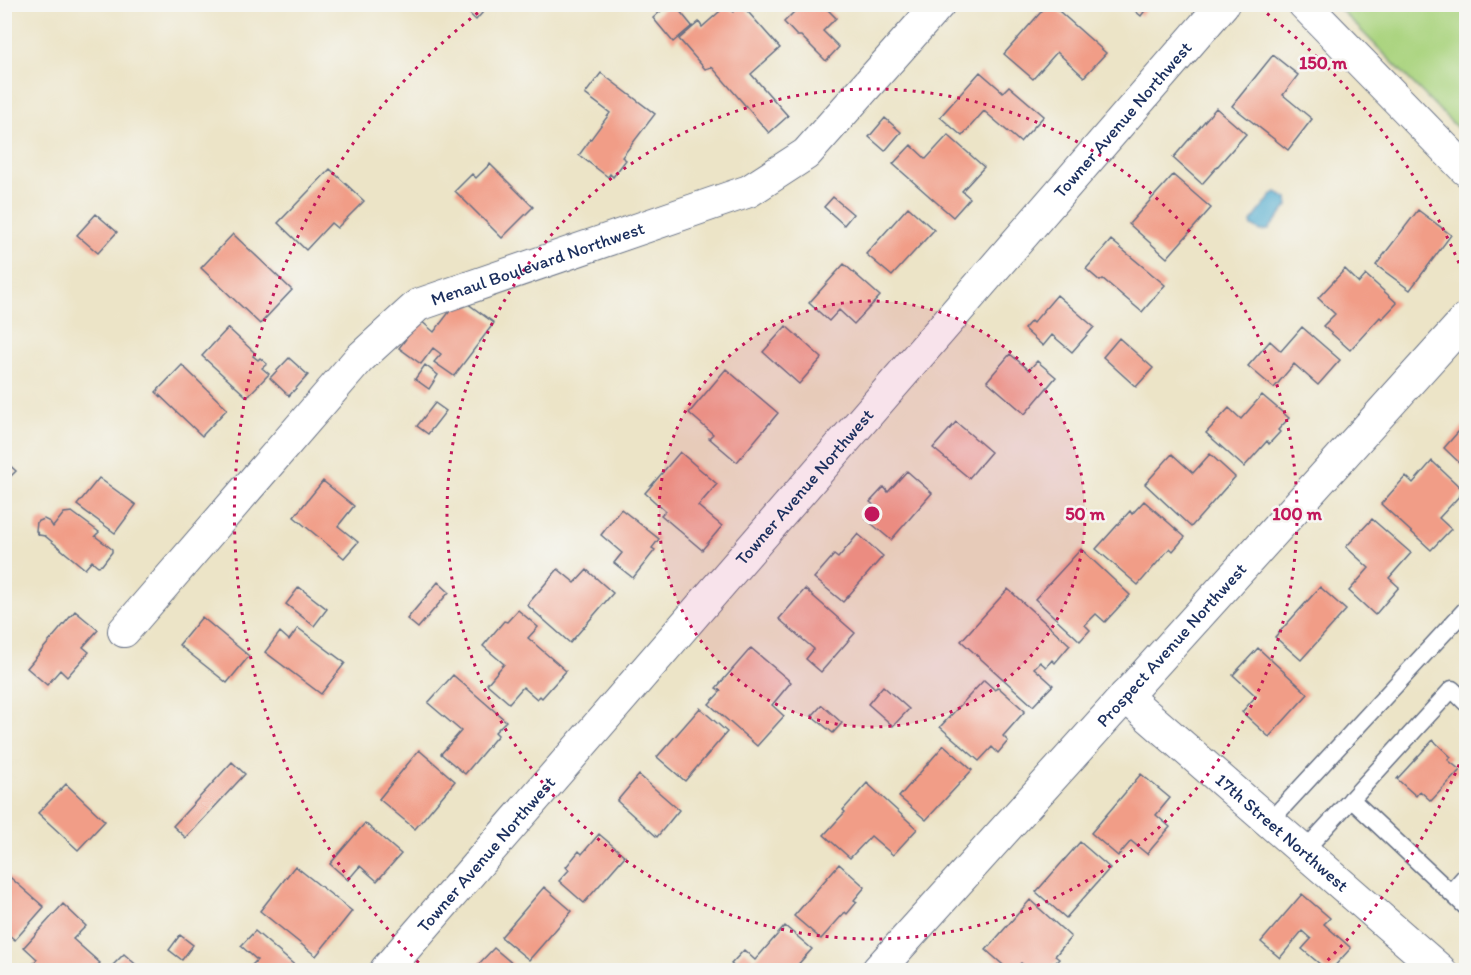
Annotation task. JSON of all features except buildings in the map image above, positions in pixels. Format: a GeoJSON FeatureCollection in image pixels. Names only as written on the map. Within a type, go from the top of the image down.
{"type":"FeatureCollection","features":[{"type":"Feature","properties":{"kind":"street","name":"Menaul Boulevard Northwest"},"geometry":{"type":"LineString","coordinates":[[124,631],[359,359],[418,305],[749,191],[806,154],[939,4]]}},
{"type":"Feature","properties":{"kind":"street","name":"Towner Avenue Northwest"},"geometry":{"type":"LineString","coordinates":[[386,970],[1223,4]]}},
{"type":"Feature","properties":{"kind":"street"},"geometry":{"type":"LineString","coordinates":[[1304,4],[1467,170]]}},
{"type":"Feature","properties":{"kind":"street","name":"Prospect Avenue Northwest"},"geometry":{"type":"LineString","coordinates":[[878,970],[1467,319]]}},
{"type":"Feature","properties":{"kind":"street","name":"17th Street Northwest"},"geometry":{"type":"LineString","coordinates":[[1125,696],[1440,970]]}},
{"type":"Feature","properties":{"kind":"lane"},"geometry":{"type":"LineString","coordinates":[[1269,822],[1467,609]]}},
{"type":"Feature","properties":{"kind":"lane"},"geometry":{"type":"LineString","coordinates":[[1303,852],[1452,689],[1467,703]]}},
{"type":"Feature","properties":{"kind":"lane"},"geometry":{"type":"LineString","coordinates":[[1351,799],[1467,907]]}},
{"type":"Feature","properties":{"kind":"lane"},"geometry":{"type":"LineString","coordinates":[[1451,892],[1467,875]]}},
{"type":"Feature","properties":{"kind":"green space"},"geometry":{"type":"Polygon","coordinates":[[[1336,5],[1466,5],[1466,137],[1336,5]]]}},
{"type":"Feature","properties":{"kind":"water"},"geometry":{"type":"Polygon","coordinates":[[[1276,192],[1287,199],[1288,206],[1268,230],[1261,231],[1252,226],[1251,222],[1276,192]]]}}]}
